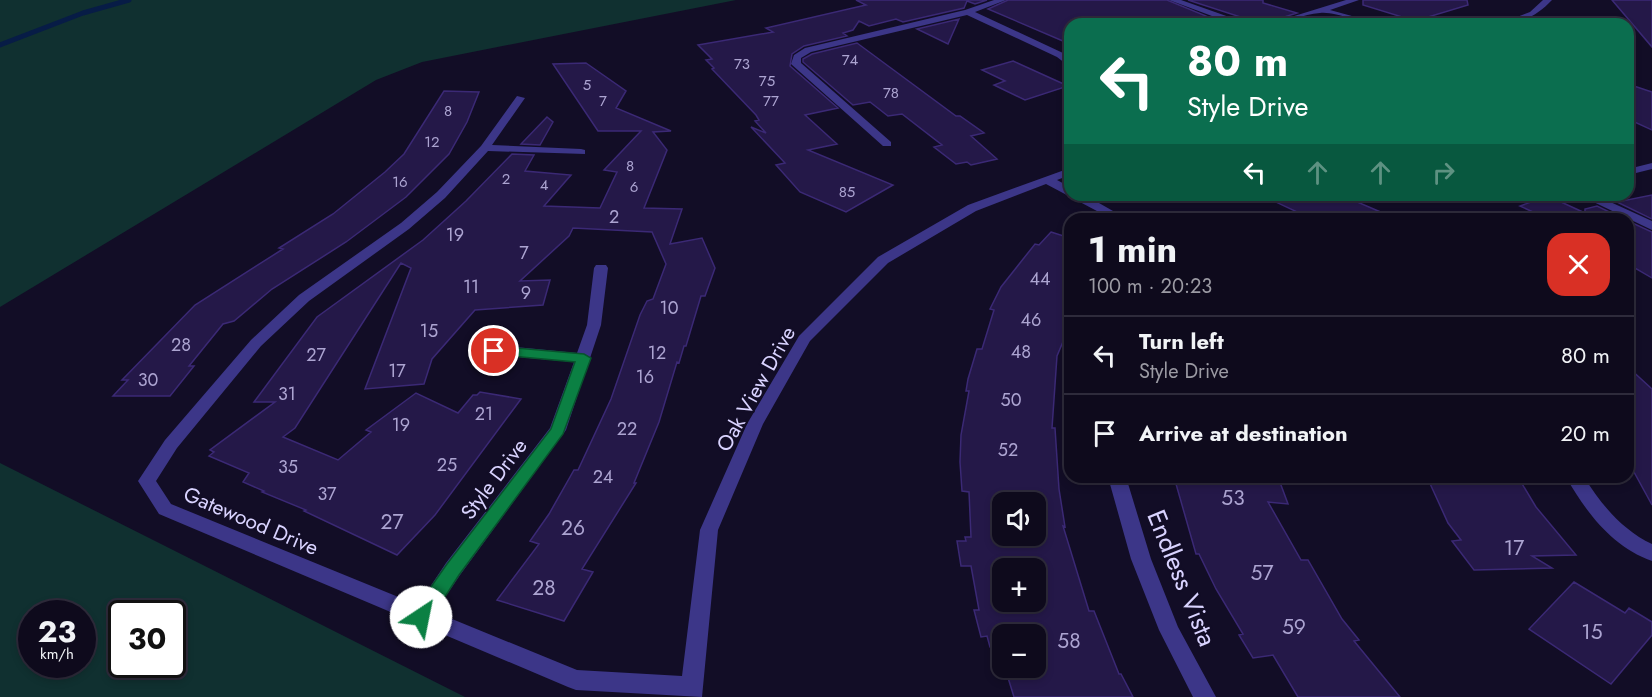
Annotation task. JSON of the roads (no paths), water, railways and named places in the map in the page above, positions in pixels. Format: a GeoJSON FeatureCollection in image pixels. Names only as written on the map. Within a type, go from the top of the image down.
{"type":"FeatureCollection","features":[{"type":"Feature","properties":{"kind":"street"},"geometry":{"type":"LineString","coordinates":[[887,144],[796,63],[797,57],[808,50],[969,12],[1002,0]]}},
{"type":"Feature","properties":{"kind":"street"},"geometry":{"type":"LineString","coordinates":[[1173,0],[1225,18]]}},
{"type":"Feature","properties":{"kind":"street"},"geometry":{"type":"LineString","coordinates":[[1294,18],[1355,0]]}},
{"type":"Feature","properties":{"kind":"street"},"geometry":{"type":"LineString","coordinates":[[1521,18],[1533,14],[1548,0]]}},
{"type":"Feature","properties":{"kind":"street"},"geometry":{"type":"LineString","coordinates":[[1323,10],[1352,18]]}},
{"type":"Feature","properties":{"kind":"street"},"geometry":{"type":"LineString","coordinates":[[1323,10],[1340,18]]}},
{"type":"Feature","properties":{"kind":"street"},"geometry":{"type":"LineString","coordinates":[[969,12],[1064,59]]}},
{"type":"Feature","properties":{"kind":"street","name":"Gatewood Drive"},"geometry":{"type":"LineString","coordinates":[[520,98],[485,148],[441,195],[405,226],[304,298],[256,343],[171,444],[147,482],[165,509],[576,680],[690,692]]}},
{"type":"Feature","properties":{"kind":"street"},"geometry":{"type":"LineString","coordinates":[[485,148],[580,152]]}},
{"type":"Feature","properties":{"kind":"street"},"geometry":{"type":"LineString","coordinates":[[1634,170],[1652,166]]}},
{"type":"Feature","properties":{"kind":"street","name":"Oak View Drive"},"geometry":{"type":"LineString","coordinates":[[690,692],[709,530],[755,424],[804,339],[883,260],[972,207],[1064,173]]}},
{"type":"Feature","properties":{"kind":"street"},"geometry":{"type":"LineString","coordinates":[[1046,179],[1064,189]]}},
{"type":"Feature","properties":{"kind":"street"},"geometry":{"type":"LineString","coordinates":[[1087,201],[1110,213]]}},
{"type":"Feature","properties":{"kind":"street"},"geometry":{"type":"LineString","coordinates":[[1598,201],[1624,213]]}},
{"type":"Feature","properties":{"kind":"street"},"geometry":{"type":"LineString","coordinates":[[1634,218],[1652,226]]}},
{"type":"Feature","properties":{"kind":"street","name":"Style Drive"},"geometry":{"type":"LineString","coordinates":[[421,617],[453,569],[558,430],[594,325],[601,268]]}},
{"type":"Feature","properties":{"kind":"street"},"geometry":{"type":"LineString","coordinates":[[494,351],[584,358]]}},
{"type":"Feature","properties":{"kind":"street","name":"Endless Vista"},"geometry":{"type":"LineString","coordinates":[[1119,483],[1141,559],[1168,630],[1205,697]]}},
{"type":"Feature","properties":{"kind":"street"},"geometry":{"type":"LineString","coordinates":[[1579,483],[1600,514],[1624,537],[1652,553]]}},
{"type":"Feature","properties":{"kind":"waterway"},"geometry":{"type":"LineString","coordinates":[[0,45],[83,13],[129,0]]}}]}
